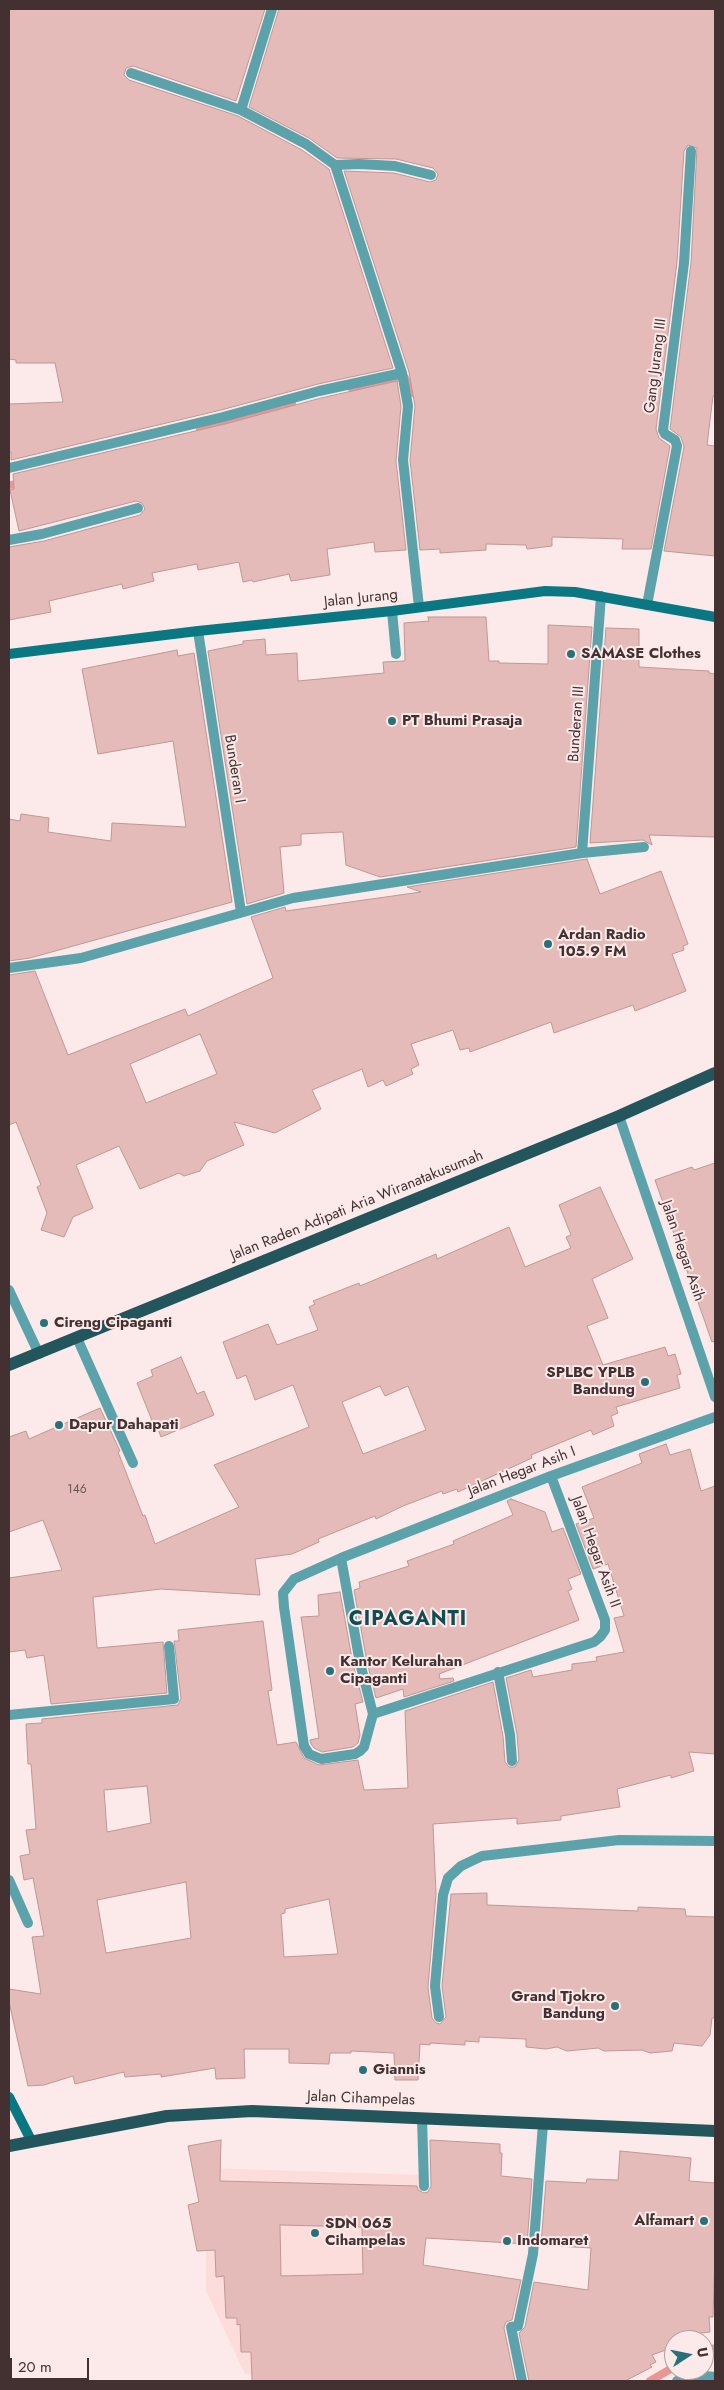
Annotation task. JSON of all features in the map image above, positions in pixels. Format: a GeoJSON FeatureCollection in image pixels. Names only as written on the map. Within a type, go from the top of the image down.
{"type":"FeatureCollection","features":[{"type":"Feature","properties":{"kind":"main road","name":"Jalan Jurang"},"geometry":{"type":"LineString","coordinates":[[9,654],[198,631],[419,608],[545,591],[575,592],[715,617]]}},
{"type":"Feature","properties":{"kind":"main road","name":"Jalan Raden Adipati Aria Wiranatakusumah"},"geometry":{"type":"LineString","coordinates":[[9,1365],[619,1116],[715,1073]]}},
{"type":"Feature","properties":{"kind":"main road"},"geometry":{"type":"LineString","coordinates":[[9,2097],[31,2140]]}},
{"type":"Feature","properties":{"kind":"main road","name":"Jalan Cihampelas"},"geometry":{"type":"LineString","coordinates":[[9,2146],[31,2140],[167,2116],[252,2111],[715,2131]]}},
{"type":"Feature","properties":{"kind":"street"},"geometry":{"type":"LineString","coordinates":[[241,110],[272,9]]}},
{"type":"Feature","properties":{"kind":"street"},"geometry":{"type":"LineString","coordinates":[[131,73],[241,110],[306,144],[336,165],[402,373],[408,406],[403,460],[419,608]]}},
{"type":"Feature","properties":{"kind":"street","name":"Gang Jurang III"},"geometry":{"type":"LineString","coordinates":[[647,605],[677,446],[675,440],[665,434],[663,430],[684,263],[691,151]]}},
{"type":"Feature","properties":{"kind":"street"},"geometry":{"type":"LineString","coordinates":[[336,165],[395,166],[431,175]]}},
{"type":"Feature","properties":{"kind":"street"},"geometry":{"type":"LineString","coordinates":[[9,468],[223,417],[318,391],[402,373]]}},
{"type":"Feature","properties":{"kind":"street"},"geometry":{"type":"LineString","coordinates":[[9,540],[42,534],[138,508]]}},
{"type":"Feature","properties":{"kind":"street","name":"Bunderan III"},"geometry":{"type":"LineString","coordinates":[[582,853],[601,596]]}},
{"type":"Feature","properties":{"kind":"street"},"geometry":{"type":"LineString","coordinates":[[392,611],[396,654]]}},
{"type":"Feature","properties":{"kind":"street","name":"Bunderan I"},"geometry":{"type":"LineString","coordinates":[[198,631],[241,912]]}},
{"type":"Feature","properties":{"kind":"street"},"geometry":{"type":"LineString","coordinates":[[9,968],[81,958],[293,898],[582,853],[644,847]]}},
{"type":"Feature","properties":{"kind":"street","name":"Jalan Hegar Asih"},"geometry":{"type":"LineString","coordinates":[[619,1116],[715,1397]]}},
{"type":"Feature","properties":{"kind":"street"},"geometry":{"type":"LineString","coordinates":[[9,1290],[39,1354]]}},
{"type":"Feature","properties":{"kind":"street"},"geometry":{"type":"LineString","coordinates":[[77,1338],[133,1463]]}},
{"type":"Feature","properties":{"kind":"street","name":"Jalan Hegar Asih I"},"geometry":{"type":"LineString","coordinates":[[373,1714],[364,1747],[355,1754],[321,1759],[310,1754],[304,1746],[283,1593],[294,1578],[551,1476],[715,1416]]}},
{"type":"Feature","properties":{"kind":"street","name":"Jalan Hegar Asih II"},"geometry":{"type":"LineString","coordinates":[[373,1714],[594,1642],[605,1630],[605,1620],[551,1476]]}},
{"type":"Feature","properties":{"kind":"street"},"geometry":{"type":"LineString","coordinates":[[341,1558],[360,1663],[373,1714]]}},
{"type":"Feature","properties":{"kind":"street"},"geometry":{"type":"LineString","coordinates":[[9,1715],[174,1699],[169,1646]]}},
{"type":"Feature","properties":{"kind":"street"},"geometry":{"type":"LineString","coordinates":[[498,1672],[510,1735],[512,1761]]}},
{"type":"Feature","properties":{"kind":"street"},"geometry":{"type":"LineString","coordinates":[[439,2017],[435,1986],[443,1895],[448,1878],[461,1866],[482,1856],[619,1840],[715,1840]]}},
{"type":"Feature","properties":{"kind":"street"},"geometry":{"type":"LineString","coordinates":[[9,1880],[28,1924]]}},
{"type":"Feature","properties":{"kind":"street"},"geometry":{"type":"LineString","coordinates":[[422,2118],[424,2186]]}},
{"type":"Feature","properties":{"kind":"street"},"geometry":{"type":"LineString","coordinates":[[522,2381],[511,2327],[518,2326],[533,2254],[543,2124]]}},
{"type":"Feature","properties":{"kind":"shaded area","name":"SDN 065 Cihampelas"},"geometry":{"type":"Polygon","coordinates":[[[206,2168],[422,2175],[426,2360],[245,2374],[206,2291],[206,2168]]]}},
{"type":"Feature","properties":{"kind":"building"},"geometry":{"type":"Polygon","coordinates":[[[9,9],[265,9],[236,101],[133,66],[126,68],[124,75],[129,80],[238,116],[302,150],[329,169],[393,368],[318,384],[221,410],[11,460],[11,452],[9,452],[9,404],[63,402],[55,363],[16,363],[16,360],[9,359],[9,9]]]}},
{"type":"Feature","properties":{"kind":"building"},"geometry":{"type":"Polygon","coordinates":[[[279,9],[715,9],[715,396],[713,396],[707,445],[715,446],[715,556],[664,551],[684,447],[681,437],[670,429],[691,263],[697,148],[688,145],[684,151],[677,262],[656,429],[659,438],[670,446],[651,549],[622,549],[623,539],[552,537],[552,546],[527,549],[526,545],[486,544],[486,550],[440,553],[440,549],[420,550],[410,460],[415,406],[409,372],[344,171],[394,173],[430,182],[436,180],[438,174],[433,168],[396,159],[337,158],[309,138],[249,107],[279,9]]]}},
{"type":"Feature","properties":{"kind":"building"},"geometry":{"type":"Polygon","coordinates":[[[397,381],[401,406],[396,461],[406,550],[375,552],[374,542],[327,549],[330,575],[291,581],[289,574],[253,582],[252,580],[243,582],[239,562],[198,570],[197,564],[152,573],[154,581],[123,589],[122,584],[49,601],[51,612],[9,620],[9,547],[44,541],[140,515],[145,509],[142,503],[136,501],[19,531],[10,490],[14,489],[13,474],[397,381]]]}},
{"type":"Feature","properties":{"kind":"building"},"geometry":{"type":"Polygon","coordinates":[[[428,617],[486,617],[489,661],[499,661],[499,663],[548,664],[548,625],[592,627],[576,847],[380,877],[346,865],[343,832],[301,834],[301,845],[280,847],[284,893],[247,904],[208,651],[243,644],[243,641],[265,639],[266,655],[297,653],[298,681],[384,673],[383,662],[405,661],[404,623],[429,621],[428,617]]]}},
{"type":"Feature","properties":{"kind":"building"},"geometry":{"type":"Polygon","coordinates":[[[606,628],[639,629],[639,667],[709,671],[709,673],[715,674],[715,837],[649,835],[652,845],[643,840],[590,843],[606,628]]]}},
{"type":"Feature","properties":{"kind":"building"},"geometry":{"type":"Polygon","coordinates":[[[177,650],[178,656],[194,653],[232,902],[30,958],[9,961],[9,819],[20,821],[21,814],[49,818],[48,832],[111,841],[112,823],[186,827],[173,741],[98,754],[82,669],[177,650]]]}},
{"type":"Feature","properties":{"kind":"building"},"geometry":{"type":"Polygon","coordinates":[[[587,859],[600,894],[661,871],[688,944],[683,946],[684,950],[672,954],[686,991],[635,1011],[633,1005],[554,1033],[551,1022],[470,1052],[469,1048],[460,1050],[453,1030],[411,1044],[419,1065],[411,1069],[413,1074],[386,1086],[383,1080],[368,1087],[362,1069],[312,1090],[321,1109],[275,1133],[234,1122],[244,1145],[207,1161],[200,1171],[184,1176],[179,1173],[140,1189],[119,1146],[76,1165],[93,1208],[73,1217],[64,1237],[41,1230],[47,1213],[37,1187],[41,1185],[16,1122],[9,1125],[9,975],[35,971],[68,1055],[185,1009],[188,1016],[273,978],[251,917],[285,907],[286,911],[421,892],[407,887],[587,859]],[[200,1034],[130,1064],[146,1103],[217,1074],[200,1034]]]}},
{"type":"Feature","properties":{"kind":"building"},"geometry":{"type":"Polygon","coordinates":[[[715,1163],[715,1341],[712,1342],[655,1180],[692,1167],[694,1170],[715,1163]]]}},
{"type":"Feature","properties":{"kind":"building"},"geometry":{"type":"Polygon","coordinates":[[[600,1187],[633,1259],[592,1279],[608,1318],[587,1326],[603,1365],[665,1347],[668,1356],[675,1354],[681,1374],[677,1375],[680,1388],[616,1407],[618,1413],[611,1416],[614,1426],[593,1435],[591,1430],[531,1455],[532,1458],[458,1492],[457,1489],[443,1494],[442,1491],[376,1519],[375,1516],[318,1539],[319,1542],[292,1554],[255,1559],[260,1595],[161,1589],[93,1597],[97,1648],[163,1642],[167,1693],[51,1704],[44,1655],[27,1658],[25,1650],[9,1652],[9,1578],[62,1570],[43,1520],[9,1532],[9,1437],[26,1431],[29,1439],[100,1408],[120,1451],[118,1452],[143,1516],[145,1515],[155,1544],[239,1507],[214,1465],[309,1427],[293,1385],[255,1400],[246,1375],[237,1379],[223,1342],[268,1324],[277,1345],[318,1330],[309,1307],[315,1304],[313,1301],[359,1283],[360,1286],[436,1254],[437,1259],[509,1227],[525,1267],[571,1248],[566,1237],[571,1235],[559,1205],[600,1187]],[[380,1386],[342,1402],[363,1454],[426,1430],[408,1386],[385,1396],[380,1386]]]}},
{"type":"Feature","properties":{"kind":"building"},"geometry":{"type":"Polygon","coordinates":[[[181,1357],[197,1394],[204,1391],[214,1415],[161,1437],[157,1427],[155,1428],[137,1383],[153,1376],[151,1370],[181,1357]]]}},
{"type":"Feature","properties":{"kind":"building"},"geometry":{"type":"Polygon","coordinates":[[[666,1444],[670,1455],[690,1449],[701,1491],[715,1486],[715,1754],[689,1752],[694,1771],[671,1778],[671,1775],[617,1789],[620,1807],[561,1816],[561,1820],[517,1824],[517,1818],[433,1824],[436,1894],[428,1987],[432,2018],[436,2023],[440,2024],[446,2017],[442,1986],[451,1894],[487,1893],[487,1905],[638,1911],[638,1907],[685,1909],[686,1916],[715,1917],[715,2018],[712,2018],[710,2035],[702,2046],[674,2043],[672,2051],[650,2053],[642,2050],[604,2051],[598,2048],[567,2051],[557,2047],[546,2049],[526,2047],[526,2039],[479,2037],[479,2042],[465,2041],[465,2045],[420,2044],[418,2080],[395,2080],[394,2053],[351,2051],[351,2053],[330,2053],[329,2064],[289,2063],[289,2049],[244,2049],[245,2078],[216,2079],[215,2068],[161,2077],[161,2074],[125,2077],[124,2072],[75,2084],[73,2076],[44,2085],[28,2086],[9,2002],[9,1989],[41,1994],[32,1937],[44,1936],[33,1878],[24,1880],[20,1856],[30,1854],[26,1830],[36,1829],[31,1764],[28,1764],[26,1724],[42,1723],[42,1719],[178,1705],[181,1698],[174,1641],[179,1641],[178,1630],[263,1621],[272,1690],[268,1691],[277,1745],[296,1742],[304,1758],[319,1765],[358,1760],[364,1790],[408,1788],[405,1711],[493,1682],[503,1736],[505,1762],[509,1767],[515,1767],[519,1760],[517,1734],[506,1678],[531,1670],[533,1677],[572,1670],[572,1664],[597,1661],[596,1657],[624,1652],[614,1618],[624,1616],[608,1564],[593,1569],[576,1524],[594,1518],[582,1487],[642,1463],[639,1454],[666,1444]],[[147,1786],[104,1790],[107,1832],[151,1823],[147,1786]],[[186,1882],[97,1900],[106,1953],[191,1938],[186,1882]],[[329,1899],[285,1909],[285,1913],[281,1914],[284,1957],[338,1954],[329,1899]]]}},
{"type":"Feature","properties":{"kind":"building"},"geometry":{"type":"Polygon","coordinates":[[[511,1499],[545,1512],[552,1532],[563,1528],[581,1574],[568,1579],[572,1589],[568,1591],[579,1620],[439,1674],[440,1679],[453,1678],[454,1681],[404,1697],[403,1689],[376,1698],[367,1662],[354,1590],[360,1588],[359,1582],[409,1566],[407,1561],[454,1544],[453,1541],[513,1515],[507,1501],[511,1499]]]}},
{"type":"Feature","properties":{"kind":"building","name":"Kantor Kelurahan Cipaganti"},"geometry":{"type":"Polygon","coordinates":[[[340,1592],[353,1664],[363,1702],[355,1704],[360,1735],[358,1743],[353,1747],[322,1752],[314,1748],[310,1740],[319,1738],[301,1617],[319,1616],[318,1595],[340,1592]]]}},
{"type":"Feature","properties":{"kind":"building"},"geometry":{"type":"Polygon","coordinates":[[[221,2140],[220,2181],[417,2186],[418,2190],[424,2193],[428,2192],[431,2186],[430,2140],[500,2144],[500,2153],[502,2153],[501,2176],[532,2179],[527,2244],[426,2238],[423,2265],[521,2280],[512,2320],[506,2322],[504,2328],[515,2381],[252,2381],[251,2352],[241,2352],[240,2324],[237,2325],[237,2318],[226,2318],[224,2276],[216,2277],[215,2250],[197,2251],[188,2205],[199,2202],[188,2146],[221,2140]],[[280,2225],[281,2276],[363,2274],[362,2227],[280,2225]]]}},
{"type":"Feature","properties":{"kind":"building"},"geometry":{"type":"Polygon","coordinates":[[[620,2151],[691,2158],[689,2181],[715,2183],[713,2317],[709,2317],[710,2330],[664,2330],[664,2351],[652,2355],[656,2362],[650,2365],[652,2367],[625,2381],[529,2381],[519,2333],[525,2327],[534,2282],[588,2290],[591,2248],[541,2245],[546,2181],[586,2183],[587,2179],[618,2180],[620,2151]]]}},
{"type":"Feature","properties":{"kind":"waterway"},"geometry":{"type":"LineString","coordinates":[[405,378],[413,393],[421,395]]}},
{"type":"Feature","properties":{"kind":"waterway"},"geometry":{"type":"LineString","coordinates":[[352,389],[394,380]]}},
{"type":"Feature","properties":{"kind":"waterway"},"geometry":{"type":"LineString","coordinates":[[200,430],[292,403]]}},
{"type":"Feature","properties":{"kind":"waterway"},"geometry":{"type":"LineString","coordinates":[[9,485],[23,484]]}},
{"type":"Feature","properties":{"kind":"waterway"},"geometry":{"type":"LineString","coordinates":[[650,2381],[664,2373]]}},
{"type":"Feature","properties":{"kind":"place","name":"SAMASE Clothes"},"geometry":{"type":"Point","coordinates":[571,654]}},
{"type":"Feature","properties":{"kind":"place","name":"PT Bhumi Prasaja"},"geometry":{"type":"Point","coordinates":[392,721]}},
{"type":"Feature","properties":{"kind":"place","name":"Ardan Radio 105.9 FM"},"geometry":{"type":"Point","coordinates":[548,944]}},
{"type":"Feature","properties":{"kind":"place","name":"Cireng Cipaganti"},"geometry":{"type":"Point","coordinates":[44,1323]}},
{"type":"Feature","properties":{"kind":"place","name":"SPLBC YPLB Bandung"},"geometry":{"type":"Point","coordinates":[645,1382]}},
{"type":"Feature","properties":{"kind":"place","name":"Dapur Dahapati"},"geometry":{"type":"Point","coordinates":[59,1425]}},
{"type":"Feature","properties":{"kind":"place","name":"Kantor Kelurahan Cipaganti"},"geometry":{"type":"Point","coordinates":[330,1671]}},
{"type":"Feature","properties":{"kind":"place","name":"Grand Tjokro Bandung"},"geometry":{"type":"Point","coordinates":[615,2006]}},
{"type":"Feature","properties":{"kind":"place","name":"Giannis"},"geometry":{"type":"Point","coordinates":[363,2070]}},
{"type":"Feature","properties":{"kind":"place","name":"Alfamart"},"geometry":{"type":"Point","coordinates":[704,2221]}},
{"type":"Feature","properties":{"kind":"place","name":"SDN 065 Cihampelas"},"geometry":{"type":"Point","coordinates":[315,2233]}},
{"type":"Feature","properties":{"kind":"place","name":"Indomaret"},"geometry":{"type":"Point","coordinates":[507,2241]}},
{"type":"Feature","properties":{"kind":"district","name":"CIPAGANTI"},"geometry":{"type":"Point","coordinates":[408,1620]}}]}
